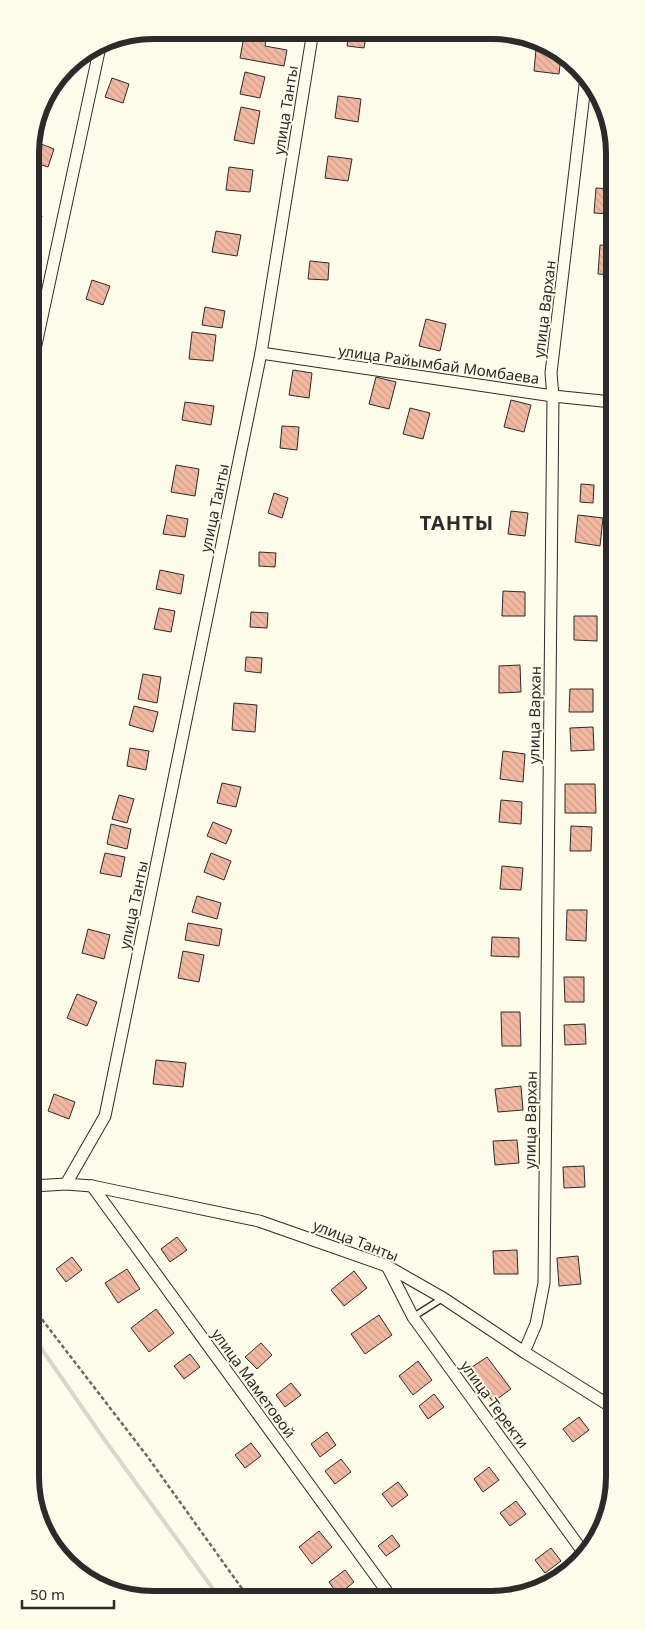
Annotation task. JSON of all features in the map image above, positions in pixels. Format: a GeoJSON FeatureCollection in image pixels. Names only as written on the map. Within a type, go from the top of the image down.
{"type":"FeatureCollection","features":[{"type":"Feature","properties":{"kind":"street","name":"улица Танты"},"geometry":{"type":"LineString","coordinates":[[312,39],[261,353],[105,1116],[66,1184],[92,1186],[259,1221],[387,1266],[444,1298],[606,1404]]}},
{"type":"Feature","properties":{"kind":"street"},"geometry":{"type":"LineString","coordinates":[[39,331],[99,52]]}},
{"type":"Feature","properties":{"kind":"street","name":"улица Вархан"},"geometry":{"type":"LineString","coordinates":[[524,1352],[536,1324],[544,1283],[553,396],[551,373],[585,86]]}},
{"type":"Feature","properties":{"kind":"street","name":"улица Райымбай Момбаева"},"geometry":{"type":"LineString","coordinates":[[261,353],[553,396],[606,401]]}},
{"type":"Feature","properties":{"kind":"street"},"geometry":{"type":"LineString","coordinates":[[39,1186],[66,1184]]}},
{"type":"Feature","properties":{"kind":"street","name":"улица Маметовой"},"geometry":{"type":"LineString","coordinates":[[92,1186],[387,1591]]}},
{"type":"Feature","properties":{"kind":"street","name":"улица Теректи"},"geometry":{"type":"LineString","coordinates":[[387,1266],[413,1317],[581,1549]]}},
{"type":"Feature","properties":{"kind":"lane"},"geometry":{"type":"LineString","coordinates":[[413,1317],[444,1298]]}},
{"type":"Feature","properties":{"kind":"path"},"geometry":{"type":"LineString","coordinates":[[39,1315],[148,1456],[244,1591]]}},
{"type":"Feature","properties":{"kind":"building"},"geometry":{"type":"Polygon","coordinates":[[[244,39],[266,39],[265,46],[287,50],[284,66],[240,58],[244,39]]]}},
{"type":"Feature","properties":{"kind":"building"},"geometry":{"type":"Polygon","coordinates":[[[348,39],[366,39],[364,48],[347,46],[348,39]]]}},
{"type":"Feature","properties":{"kind":"building"},"geometry":{"type":"Polygon","coordinates":[[[536,49],[543,50],[560,61],[559,74],[534,71],[536,49]]]}},
{"type":"Feature","properties":{"kind":"building"},"geometry":{"type":"Polygon","coordinates":[[[245,72],[265,77],[260,98],[240,94],[245,72]]]}},
{"type":"Feature","properties":{"kind":"building"},"geometry":{"type":"Polygon","coordinates":[[[112,78],[129,84],[123,103],[105,97],[112,78]]]}},
{"type":"Feature","properties":{"kind":"building"},"geometry":{"type":"Polygon","coordinates":[[[338,96],[361,99],[358,122],[335,118],[338,96]]]}},
{"type":"Feature","properties":{"kind":"building"},"geometry":{"type":"Polygon","coordinates":[[[241,107],[260,111],[254,144],[234,140],[241,107]]]}},
{"type":"Feature","properties":{"kind":"building"},"geometry":{"type":"Polygon","coordinates":[[[39,143],[54,149],[48,167],[39,164],[39,143]]]}},
{"type":"Feature","properties":{"kind":"building"},"geometry":{"type":"Polygon","coordinates":[[[606,149],[606,171],[604,171],[606,149]]]}},
{"type":"Feature","properties":{"kind":"building"},"geometry":{"type":"Polygon","coordinates":[[[328,156],[352,159],[348,181],[325,178],[328,156]]]}},
{"type":"Feature","properties":{"kind":"building"},"geometry":{"type":"Polygon","coordinates":[[[229,167],[253,170],[250,192],[226,190],[229,167]]]}},
{"type":"Feature","properties":{"kind":"building"},"geometry":{"type":"Polygon","coordinates":[[[596,188],[606,189],[606,214],[594,213],[596,188]]]}},
{"type":"Feature","properties":{"kind":"building"},"geometry":{"type":"Polygon","coordinates":[[[39,215],[42,216],[39,226],[39,215]]]}},
{"type":"Feature","properties":{"kind":"building"},"geometry":{"type":"Polygon","coordinates":[[[216,231],[241,235],[237,256],[212,252],[216,231]]]}},
{"type":"Feature","properties":{"kind":"building"},"geometry":{"type":"Polygon","coordinates":[[[600,245],[606,246],[606,275],[598,274],[600,245]]]}},
{"type":"Feature","properties":{"kind":"building"},"geometry":{"type":"Polygon","coordinates":[[[310,261],[329,263],[328,280],[308,279],[310,261]]]}},
{"type":"Feature","properties":{"kind":"building"},"geometry":{"type":"Polygon","coordinates":[[[92,280],[110,286],[103,305],[86,299],[92,280]]]}},
{"type":"Feature","properties":{"kind":"building"},"geometry":{"type":"Polygon","coordinates":[[[205,307],[225,311],[222,328],[202,325],[205,307]]]}},
{"type":"Feature","properties":{"kind":"building"},"geometry":{"type":"Polygon","coordinates":[[[426,319],[446,324],[440,351],[419,346],[426,319]]]}},
{"type":"Feature","properties":{"kind":"building"},"geometry":{"type":"Polygon","coordinates":[[[192,332],[216,335],[213,361],[189,359],[192,332]]]}},
{"type":"Feature","properties":{"kind":"building"},"geometry":{"type":"Polygon","coordinates":[[[293,370],[312,373],[309,398],[289,395],[293,370]]]}},
{"type":"Feature","properties":{"kind":"building"},"geometry":{"type":"Polygon","coordinates":[[[376,377],[396,382],[389,409],[369,404],[376,377]]]}},
{"type":"Feature","properties":{"kind":"building"},"geometry":{"type":"Polygon","coordinates":[[[511,400],[531,405],[524,432],[504,427],[511,400]]]}},
{"type":"Feature","properties":{"kind":"building"},"geometry":{"type":"Polygon","coordinates":[[[185,402],[214,406],[211,425],[182,420],[185,402]]]}},
{"type":"Feature","properties":{"kind":"building"},"geometry":{"type":"Polygon","coordinates":[[[410,408],[430,413],[423,439],[403,434],[410,408]]]}},
{"type":"Feature","properties":{"kind":"building"},"geometry":{"type":"Polygon","coordinates":[[[282,426],[299,427],[297,450],[280,448],[282,426]]]}},
{"type":"Feature","properties":{"kind":"building"},"geometry":{"type":"Polygon","coordinates":[[[604,435],[606,435],[606,451],[604,451],[604,435]]]}},
{"type":"Feature","properties":{"kind":"building"},"geometry":{"type":"Polygon","coordinates":[[[176,465],[199,469],[195,496],[171,492],[176,465]]]}},
{"type":"Feature","properties":{"kind":"building"},"geometry":{"type":"Polygon","coordinates":[[[581,484],[594,485],[593,503],[580,502],[581,484]]]}},
{"type":"Feature","properties":{"kind":"building"},"geometry":{"type":"Polygon","coordinates":[[[274,493],[288,498],[282,518],[268,513],[274,493]]]}},
{"type":"Feature","properties":{"kind":"building"},"geometry":{"type":"Polygon","coordinates":[[[511,511],[528,513],[525,536],[508,534],[511,511]]]}},
{"type":"Feature","properties":{"kind":"building"},"geometry":{"type":"Polygon","coordinates":[[[167,515],[188,519],[185,537],[163,534],[167,515]]]}},
{"type":"Feature","properties":{"kind":"building"},"geometry":{"type":"Polygon","coordinates":[[[578,515],[603,518],[600,546],[575,542],[578,515]]]}},
{"type":"Feature","properties":{"kind":"building"},"geometry":{"type":"Polygon","coordinates":[[[259,552],[276,553],[275,567],[259,566],[259,552]]]}},
{"type":"Feature","properties":{"kind":"building"},"geometry":{"type":"Polygon","coordinates":[[[160,570],[184,575],[181,594],[156,589],[160,570]]]}},
{"type":"Feature","properties":{"kind":"building"},"geometry":{"type":"Polygon","coordinates":[[[503,591],[525,592],[525,616],[502,616],[503,591]]]}},
{"type":"Feature","properties":{"kind":"building"},"geometry":{"type":"Polygon","coordinates":[[[159,608],[175,611],[171,632],[154,629],[159,608]]]}},
{"type":"Feature","properties":{"kind":"building"},"geometry":{"type":"Polygon","coordinates":[[[251,612],[268,613],[267,628],[250,627],[251,612]]]}},
{"type":"Feature","properties":{"kind":"building"},"geometry":{"type":"Polygon","coordinates":[[[574,616],[597,616],[597,641],[574,640],[574,616]]]}},
{"type":"Feature","properties":{"kind":"building"},"geometry":{"type":"Polygon","coordinates":[[[246,657],[262,658],[261,673],[245,671],[246,657]]]}},
{"type":"Feature","properties":{"kind":"building"},"geometry":{"type":"Polygon","coordinates":[[[520,665],[521,692],[499,693],[499,666],[520,665]]]}},
{"type":"Feature","properties":{"kind":"building"},"geometry":{"type":"Polygon","coordinates":[[[143,674],[161,677],[157,703],[138,699],[143,674]]]}},
{"type":"Feature","properties":{"kind":"building"},"geometry":{"type":"Polygon","coordinates":[[[570,689],[593,689],[593,712],[569,712],[570,689]]]}},
{"type":"Feature","properties":{"kind":"building"},"geometry":{"type":"Polygon","coordinates":[[[234,703],[257,705],[255,732],[232,730],[234,703]]]}},
{"type":"Feature","properties":{"kind":"building"},"geometry":{"type":"Polygon","coordinates":[[[134,706],[158,712],[153,732],[129,725],[134,706]]]}},
{"type":"Feature","properties":{"kind":"building"},"geometry":{"type":"Polygon","coordinates":[[[593,727],[594,750],[571,751],[570,728],[593,727]]]}},
{"type":"Feature","properties":{"kind":"building"},"geometry":{"type":"Polygon","coordinates":[[[130,748],[149,751],[146,770],[127,766],[130,748]]]}},
{"type":"Feature","properties":{"kind":"building"},"geometry":{"type":"Polygon","coordinates":[[[503,751],[525,754],[523,782],[500,779],[503,751]]]}},
{"type":"Feature","properties":{"kind":"building"},"geometry":{"type":"Polygon","coordinates":[[[222,783],[241,787],[236,807],[217,803],[222,783]]]}},
{"type":"Feature","properties":{"kind":"building"},"geometry":{"type":"Polygon","coordinates":[[[565,784],[595,784],[596,813],[565,813],[565,784]]]}},
{"type":"Feature","properties":{"kind":"building"},"geometry":{"type":"Polygon","coordinates":[[[119,795],[134,799],[127,823],[112,819],[119,795]]]}},
{"type":"Feature","properties":{"kind":"building"},"geometry":{"type":"Polygon","coordinates":[[[501,800],[522,802],[521,824],[499,822],[501,800]]]}},
{"type":"Feature","properties":{"kind":"building"},"geometry":{"type":"Polygon","coordinates":[[[213,822],[232,830],[226,844],[207,836],[213,822]]]}},
{"type":"Feature","properties":{"kind":"building"},"geometry":{"type":"Polygon","coordinates":[[[111,824],[131,829],[127,849],[107,844],[111,824]]]}},
{"type":"Feature","properties":{"kind":"building"},"geometry":{"type":"Polygon","coordinates":[[[571,826],[592,827],[591,851],[570,851],[571,826]]]}},
{"type":"Feature","properties":{"kind":"building"},"geometry":{"type":"Polygon","coordinates":[[[105,853],[125,857],[121,877],[100,873],[105,853]]]}},
{"type":"Feature","properties":{"kind":"building"},"geometry":{"type":"Polygon","coordinates":[[[211,853],[231,861],[224,880],[204,872],[211,853]]]}},
{"type":"Feature","properties":{"kind":"building"},"geometry":{"type":"Polygon","coordinates":[[[502,866],[523,868],[521,890],[500,889],[502,866]]]}},
{"type":"Feature","properties":{"kind":"building"},"geometry":{"type":"Polygon","coordinates":[[[197,896],[221,903],[217,919],[192,912],[197,896]]]}},
{"type":"Feature","properties":{"kind":"building"},"geometry":{"type":"Polygon","coordinates":[[[567,910],[587,910],[586,941],[566,940],[567,910]]]}},
{"type":"Feature","properties":{"kind":"building"},"geometry":{"type":"Polygon","coordinates":[[[188,923],[222,929],[219,946],[185,940],[188,923]]]}},
{"type":"Feature","properties":{"kind":"building"},"geometry":{"type":"Polygon","coordinates":[[[88,929],[110,935],[104,959],[82,953],[88,929]]]}},
{"type":"Feature","properties":{"kind":"building"},"geometry":{"type":"Polygon","coordinates":[[[492,937],[519,938],[519,957],[491,956],[492,937]]]}},
{"type":"Feature","properties":{"kind":"building"},"geometry":{"type":"Polygon","coordinates":[[[183,951],[204,955],[199,982],[178,978],[183,951]]]}},
{"type":"Feature","properties":{"kind":"building"},"geometry":{"type":"Polygon","coordinates":[[[564,977],[584,977],[584,1002],[565,1002],[564,977]]]}},
{"type":"Feature","properties":{"kind":"building"},"geometry":{"type":"Polygon","coordinates":[[[77,994],[97,1002],[87,1026],[67,1018],[77,994]]]}},
{"type":"Feature","properties":{"kind":"building"},"geometry":{"type":"Polygon","coordinates":[[[501,1012],[520,1012],[521,1046],[502,1046],[501,1012]]]}},
{"type":"Feature","properties":{"kind":"building"},"geometry":{"type":"Polygon","coordinates":[[[585,1024],[586,1044],[565,1045],[564,1025],[585,1024]]]}},
{"type":"Feature","properties":{"kind":"building"},"geometry":{"type":"Polygon","coordinates":[[[156,1060],[186,1063],[183,1087],[153,1084],[156,1060]]]}},
{"type":"Feature","properties":{"kind":"building"},"geometry":{"type":"Polygon","coordinates":[[[521,1086],[523,1110],[498,1112],[495,1089],[521,1086]]]}},
{"type":"Feature","properties":{"kind":"building"},"geometry":{"type":"Polygon","coordinates":[[[54,1094],[75,1102],[69,1119],[48,1111],[54,1094]]]}},
{"type":"Feature","properties":{"kind":"building"},"geometry":{"type":"Polygon","coordinates":[[[517,1140],[519,1163],[495,1165],[493,1141],[517,1140]]]}},
{"type":"Feature","properties":{"kind":"building"},"geometry":{"type":"Polygon","coordinates":[[[584,1166],[585,1187],[564,1188],[563,1167],[584,1166]]]}},
{"type":"Feature","properties":{"kind":"building"},"geometry":{"type":"Polygon","coordinates":[[[177,1237],[187,1250],[170,1262],[161,1249],[177,1237]]]}},
{"type":"Feature","properties":{"kind":"building"},"geometry":{"type":"Polygon","coordinates":[[[517,1250],[518,1274],[494,1274],[493,1251],[517,1250]]]}},
{"type":"Feature","properties":{"kind":"building"},"geometry":{"type":"Polygon","coordinates":[[[578,1256],[581,1284],[559,1286],[557,1258],[578,1256]]]}},
{"type":"Feature","properties":{"kind":"building"},"geometry":{"type":"Polygon","coordinates":[[[72,1257],[82,1270],[66,1282],[56,1269],[72,1257]]]}},
{"type":"Feature","properties":{"kind":"building"},"geometry":{"type":"Polygon","coordinates":[[[127,1269],[140,1289],[118,1303],[105,1283],[127,1269]]]}},
{"type":"Feature","properties":{"kind":"building"},"geometry":{"type":"Polygon","coordinates":[[[354,1271],[367,1288],[344,1306],[331,1290],[354,1271]]]}},
{"type":"Feature","properties":{"kind":"building"},"geometry":{"type":"Polygon","coordinates":[[[156,1309],[174,1333],[149,1352],[131,1328],[156,1309]]]}},
{"type":"Feature","properties":{"kind":"building"},"geometry":{"type":"Polygon","coordinates":[[[379,1315],[392,1335],[365,1354],[351,1334],[379,1315]]]}},
{"type":"Feature","properties":{"kind":"building"},"geometry":{"type":"Polygon","coordinates":[[[261,1343],[272,1355],[257,1369],[245,1357],[261,1343]]]}},
{"type":"Feature","properties":{"kind":"building"},"geometry":{"type":"Polygon","coordinates":[[[190,1354],[200,1367],[184,1379],[174,1366],[190,1354]]]}},
{"type":"Feature","properties":{"kind":"building"},"geometry":{"type":"Polygon","coordinates":[[[487,1357],[511,1389],[493,1402],[469,1369],[487,1357]]]}},
{"type":"Feature","properties":{"kind":"building"},"geometry":{"type":"Polygon","coordinates":[[[418,1361],[432,1380],[413,1395],[399,1376],[418,1361]]]}},
{"type":"Feature","properties":{"kind":"building"},"geometry":{"type":"Polygon","coordinates":[[[291,1383],[301,1395],[285,1407],[276,1395],[291,1383]]]}},
{"type":"Feature","properties":{"kind":"building"},"geometry":{"type":"Polygon","coordinates":[[[434,1394],[444,1407],[428,1419],[419,1406],[434,1394]]]}},
{"type":"Feature","properties":{"kind":"building"},"geometry":{"type":"Polygon","coordinates":[[[579,1417],[589,1430],[573,1442],[563,1429],[579,1417]]]}},
{"type":"Feature","properties":{"kind":"building"},"geometry":{"type":"Polygon","coordinates":[[[327,1432],[336,1445],[320,1457],[311,1444],[327,1432]]]}},
{"type":"Feature","properties":{"kind":"building"},"geometry":{"type":"Polygon","coordinates":[[[251,1443],[261,1456],[245,1468],[235,1455],[251,1443]]]}},
{"type":"Feature","properties":{"kind":"building"},"geometry":{"type":"Polygon","coordinates":[[[341,1459],[351,1472],[335,1484],[325,1471],[341,1459]]]}},
{"type":"Feature","properties":{"kind":"building"},"geometry":{"type":"Polygon","coordinates":[[[489,1467],[499,1480],[483,1492],[474,1479],[489,1467]]]}},
{"type":"Feature","properties":{"kind":"building"},"geometry":{"type":"Polygon","coordinates":[[[398,1482],[408,1495],[392,1507],[382,1494],[398,1482]]]}},
{"type":"Feature","properties":{"kind":"building"},"geometry":{"type":"Polygon","coordinates":[[[516,1501],[526,1514],[510,1526],[500,1513],[516,1501]]]}},
{"type":"Feature","properties":{"kind":"building"},"geometry":{"type":"Polygon","coordinates":[[[319,1531],[332,1547],[312,1564],[299,1547],[319,1531]]]}},
{"type":"Feature","properties":{"kind":"building"},"geometry":{"type":"Polygon","coordinates":[[[392,1535],[400,1546],[386,1556],[378,1546],[392,1535]]]}},
{"type":"Feature","properties":{"kind":"building"},"geometry":{"type":"Polygon","coordinates":[[[551,1548],[561,1561],[545,1573],[535,1560],[551,1548]]]}},
{"type":"Feature","properties":{"kind":"building"},"geometry":{"type":"Polygon","coordinates":[[[345,1570],[354,1582],[343,1591],[335,1591],[329,1582],[345,1570]]]}},
{"type":"Feature","properties":{"kind":"waterway"},"geometry":{"type":"LineString","coordinates":[[39,1345],[104,1439],[215,1591]]}},
{"type":"Feature","properties":{"kind":"district","name":"ТАНТЫ"},"geometry":{"type":"Point","coordinates":[457,522]}}]}
